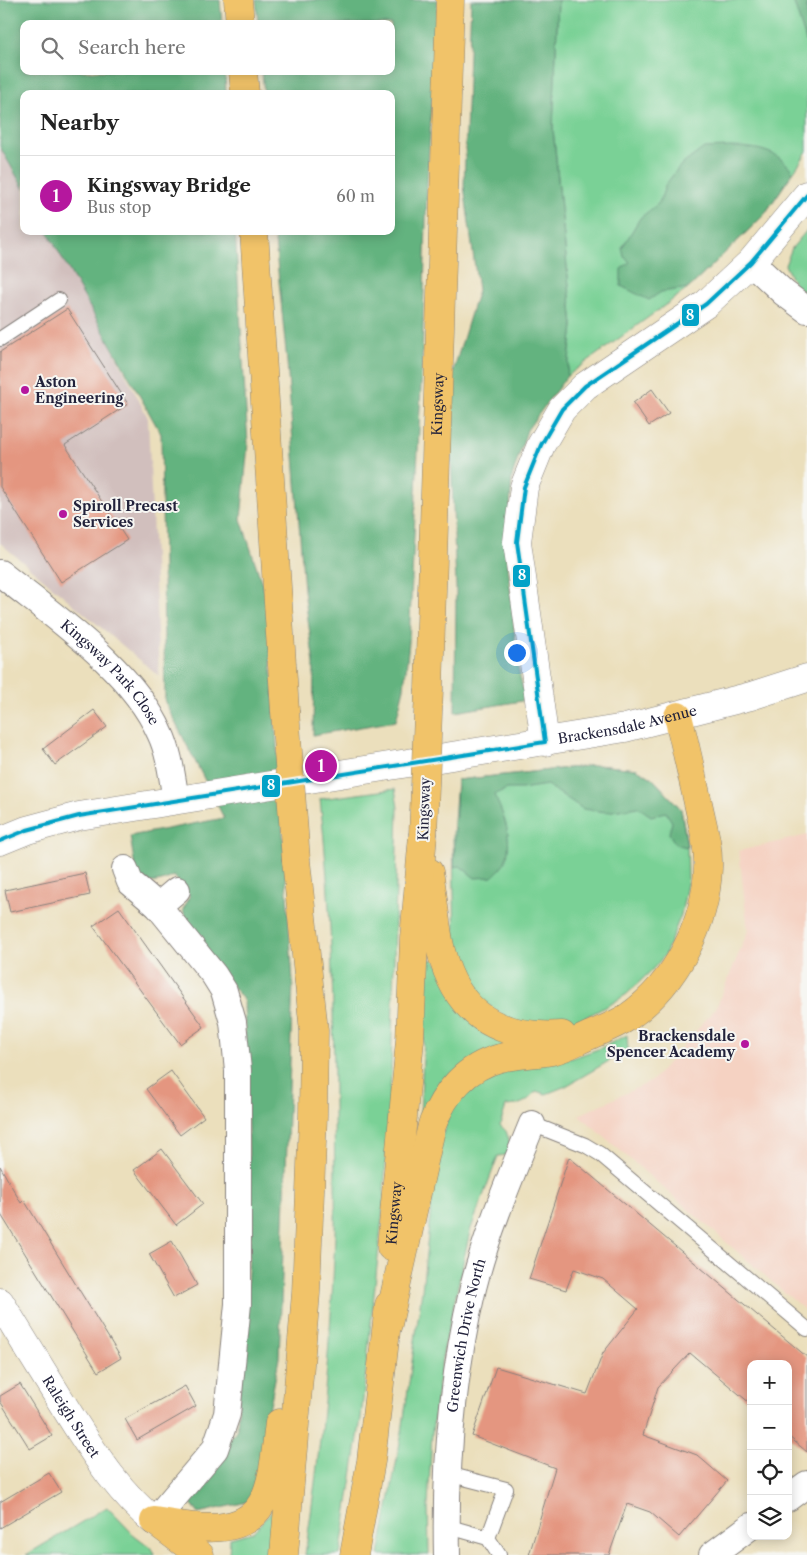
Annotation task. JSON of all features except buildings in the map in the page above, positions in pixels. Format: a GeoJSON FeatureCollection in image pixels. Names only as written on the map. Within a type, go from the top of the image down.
{"type":"FeatureCollection","features":[{"type":"Feature","properties":{"kind":"highway"},"geometry":{"type":"LineString","coordinates":[[238,0],[240,20]]}},
{"type":"Feature","properties":{"kind":"highway","name":"Kingsway"},"geometry":{"type":"LineString","coordinates":[[354,1555],[371,1461],[388,1324],[391,1250],[410,1040],[417,891],[423,839],[450,0]]}},
{"type":"Feature","properties":{"kind":"highway"},"geometry":{"type":"LineString","coordinates":[[243,75],[245,90]]}},
{"type":"Feature","properties":{"kind":"highway"},"geometry":{"type":"LineString","coordinates":[[254,235],[296,860],[314,1031],[306,1293],[284,1555]]}},
{"type":"Feature","properties":{"kind":"highway"},"geometry":{"type":"LineString","coordinates":[[388,1324],[432,1125],[438,1109],[449,1091],[476,1068],[500,1058],[552,1051],[568,1046],[627,1018],[662,987],[680,960],[700,915],[706,891],[707,847],[678,716]]}},
{"type":"Feature","properties":{"kind":"highway"},"geometry":{"type":"LineString","coordinates":[[423,839],[444,960],[453,984],[465,1001],[494,1024],[517,1034],[586,1037]]}},
{"type":"Feature","properties":{"kind":"highway"},"geometry":{"type":"LineString","coordinates":[[154,1521],[207,1528],[231,1526],[249,1517],[263,1502],[273,1466],[289,1363],[306,1293]]}},
{"type":"Feature","properties":{"kind":"highway"},"geometry":{"type":"LineString","coordinates":[[154,1521],[200,1555]]}},
{"type":"Feature","properties":{"kind":"street"},"geometry":{"type":"LineString","coordinates":[[545,742],[517,542],[524,487],[531,465],[562,409],[585,386],[706,304],[751,262],[807,195]]}},
{"type":"Feature","properties":{"kind":"street"},"geometry":{"type":"LineString","coordinates":[[751,262],[784,293],[807,310]]}},
{"type":"Feature","properties":{"kind":"street","name":"Kingsway Park Close"},"geometry":{"type":"LineString","coordinates":[[0,573],[87,645],[132,691],[160,733],[166,749],[176,800]]}},
{"type":"Feature","properties":{"kind":"street","name":"Brackensdale Avenue"},"geometry":{"type":"LineString","coordinates":[[0,841],[28,830],[79,816],[625,728],[678,716],[807,678]]}},
{"type":"Feature","properties":{"kind":"street"},"geometry":{"type":"LineString","coordinates":[[125,869],[130,882],[168,898],[224,991],[233,1022],[236,1047],[239,1184],[238,1304],[227,1414],[215,1449],[154,1521]]}},
{"type":"Feature","properties":{"kind":"street","name":"Greenwich Drive North"},"geometry":{"type":"LineString","coordinates":[[447,1555],[448,1474],[457,1367],[474,1287],[502,1199],[532,1124]]}},
{"type":"Feature","properties":{"kind":"street","name":"Raleigh Street"},"geometry":{"type":"LineString","coordinates":[[0,1302],[97,1457],[119,1488],[135,1506],[154,1521]]}},
{"type":"Feature","properties":{"kind":"street"},"geometry":{"type":"LineString","coordinates":[[792,1495],[807,1484]]}},
{"type":"Feature","properties":{"kind":"street"},"geometry":{"type":"LineString","coordinates":[[712,1555],[747,1529]]}},
{"type":"Feature","properties":{"kind":"lane"},"geometry":{"type":"LineString","coordinates":[[0,339],[59,300]]}},
{"type":"Feature","properties":{"kind":"lane"},"geometry":{"type":"LineString","coordinates":[[532,1124],[585,1144],[600,1154],[807,1329]]}},
{"type":"Feature","properties":{"kind":"lane"},"geometry":{"type":"LineString","coordinates":[[448,1474],[506,1489],[488,1538]]}},
{"type":"Feature","properties":{"kind":"lane"},"geometry":{"type":"LineString","coordinates":[[446,1526],[488,1538],[499,1555]]}},
{"type":"Feature","properties":{"kind":"shaded area"},"geometry":{"type":"Polygon","coordinates":[[[0,136],[20,173],[20,235],[54,235],[148,418],[159,676],[0,543],[0,136]]]}},
{"type":"Feature","properties":{"kind":"shaded area","name":"Brackensdale Spencer Academy"},"geometry":{"type":"Polygon","coordinates":[[[807,835],[807,1312],[579,1115],[652,1081],[716,1008],[748,931],[739,851],[807,835]]]}},
{"type":"Feature","properties":{"kind":"green space"},"geometry":{"type":"Polygon","coordinates":[[[0,0],[220,0],[222,20],[20,20],[20,75],[225,75],[226,90],[20,90],[20,182],[0,147],[0,0]]]}},
{"type":"Feature","properties":{"kind":"green space"},"geometry":{"type":"Polygon","coordinates":[[[256,0],[438,0],[427,184],[422,365],[409,642],[404,688],[396,721],[313,735],[314,664],[304,590],[287,362],[274,235],[395,235],[395,90],[264,90],[262,75],[395,75],[395,20],[258,20],[256,0]]]}},
{"type":"Feature","properties":{"kind":"green space"},"geometry":{"type":"Polygon","coordinates":[[[471,0],[558,0],[553,129],[573,326],[567,376],[527,430],[512,477],[507,554],[518,668],[524,693],[522,701],[455,712],[456,587],[451,454],[453,372],[478,290],[464,186],[471,0]]]}},
{"type":"Feature","properties":{"kind":"green space"},"geometry":{"type":"Polygon","coordinates":[[[558,0],[807,0],[807,151],[803,158],[764,215],[689,288],[567,376],[573,326],[553,129],[558,0]]]}},
{"type":"Feature","properties":{"kind":"green space"},"geometry":{"type":"Polygon","coordinates":[[[793,0],[807,0],[807,44],[793,0]]]}},
{"type":"Feature","properties":{"kind":"green space"},"geometry":{"type":"Polygon","coordinates":[[[741,147],[765,151],[785,162],[793,172],[764,215],[689,288],[661,292],[649,300],[621,286],[621,269],[630,262],[624,257],[622,248],[640,218],[659,203],[666,184],[680,166],[704,148],[741,147]]]}},
{"type":"Feature","properties":{"kind":"green space"},"geometry":{"type":"Polygon","coordinates":[[[807,230],[807,296],[794,284],[785,265],[792,248],[807,230]]]}},
{"type":"Feature","properties":{"kind":"green space"},"geometry":{"type":"Polygon","coordinates":[[[49,235],[235,235],[248,444],[241,519],[267,599],[293,982],[279,1358],[252,1501],[198,1513],[187,1497],[237,1429],[251,1228],[244,1001],[187,925],[183,909],[190,897],[174,876],[156,882],[137,880],[130,836],[224,818],[165,702],[161,434],[49,235]]]}},
{"type":"Feature","properties":{"kind":"green space"},"geometry":{"type":"Polygon","coordinates":[[[597,765],[637,769],[652,778],[681,809],[687,843],[688,879],[681,915],[665,955],[627,994],[582,1019],[563,1025],[516,1024],[470,993],[455,955],[453,834],[457,780],[597,765]]]}},
{"type":"Feature","properties":{"kind":"green space"},"geometry":{"type":"Polygon","coordinates":[[[597,765],[637,769],[652,778],[681,809],[687,847],[675,844],[669,833],[672,822],[666,812],[651,816],[638,807],[606,812],[583,809],[547,785],[507,789],[494,795],[507,827],[508,854],[504,864],[492,877],[475,878],[460,866],[454,867],[457,780],[597,765]]]}},
{"type":"Feature","properties":{"kind":"green space"},"geometry":{"type":"Polygon","coordinates":[[[395,789],[398,808],[391,1075],[383,1209],[361,1418],[340,1555],[305,1555],[316,1476],[324,1396],[335,1236],[332,989],[327,875],[320,799],[395,789]]]}},
{"type":"Feature","properties":{"kind":"green space"},"geometry":{"type":"Polygon","coordinates":[[[428,959],[434,960],[508,1041],[420,1118],[428,959]]]}},
{"type":"Feature","properties":{"kind":"green space"},"geometry":{"type":"Polygon","coordinates":[[[627,1035],[628,1050],[566,1086],[546,1094],[536,1091],[523,1103],[506,1106],[500,1125],[506,1131],[511,1146],[506,1155],[498,1156],[470,1231],[442,1358],[432,1433],[428,1504],[429,1555],[379,1555],[402,1432],[422,1291],[437,1151],[455,1097],[501,1067],[572,1058],[601,1048],[627,1035]]]}},
{"type":"Feature","properties":{"kind":"green space"},"geometry":{"type":"Polygon","coordinates":[[[277,1505],[270,1555],[229,1555],[230,1538],[253,1532],[277,1505]]]}},
{"type":"Feature","properties":{"kind":"green space"},"geometry":{"type":"Polygon","coordinates":[[[107,1507],[133,1534],[150,1547],[155,1555],[26,1555],[107,1507]]]}},
{"type":"Feature","properties":{"kind":"transit line","name":"8"},"geometry":{"type":"LineString","coordinates":[[545,742],[517,542],[524,487],[541,445],[562,409],[585,386],[706,304],[751,262],[807,195]]}},
{"type":"Feature","properties":{"kind":"transit line","name":"8"},"geometry":{"type":"LineString","coordinates":[[0,841],[27,830],[79,816],[545,742]]}},
{"type":"Feature","properties":{"kind":"place","name":"Aston Engineering"},"geometry":{"type":"Point","coordinates":[25,390]}},
{"type":"Feature","properties":{"kind":"place","name":"Spiroll Precast Services"},"geometry":{"type":"Point","coordinates":[63,514]}},
{"type":"Feature","properties":{"kind":"place","name":"Kingsway Bridge"},"geometry":{"type":"Point","coordinates":[321,766]}},
{"type":"Feature","properties":{"kind":"place","name":"Brackensdale Spencer Academy"},"geometry":{"type":"Point","coordinates":[745,1044]}}]}
